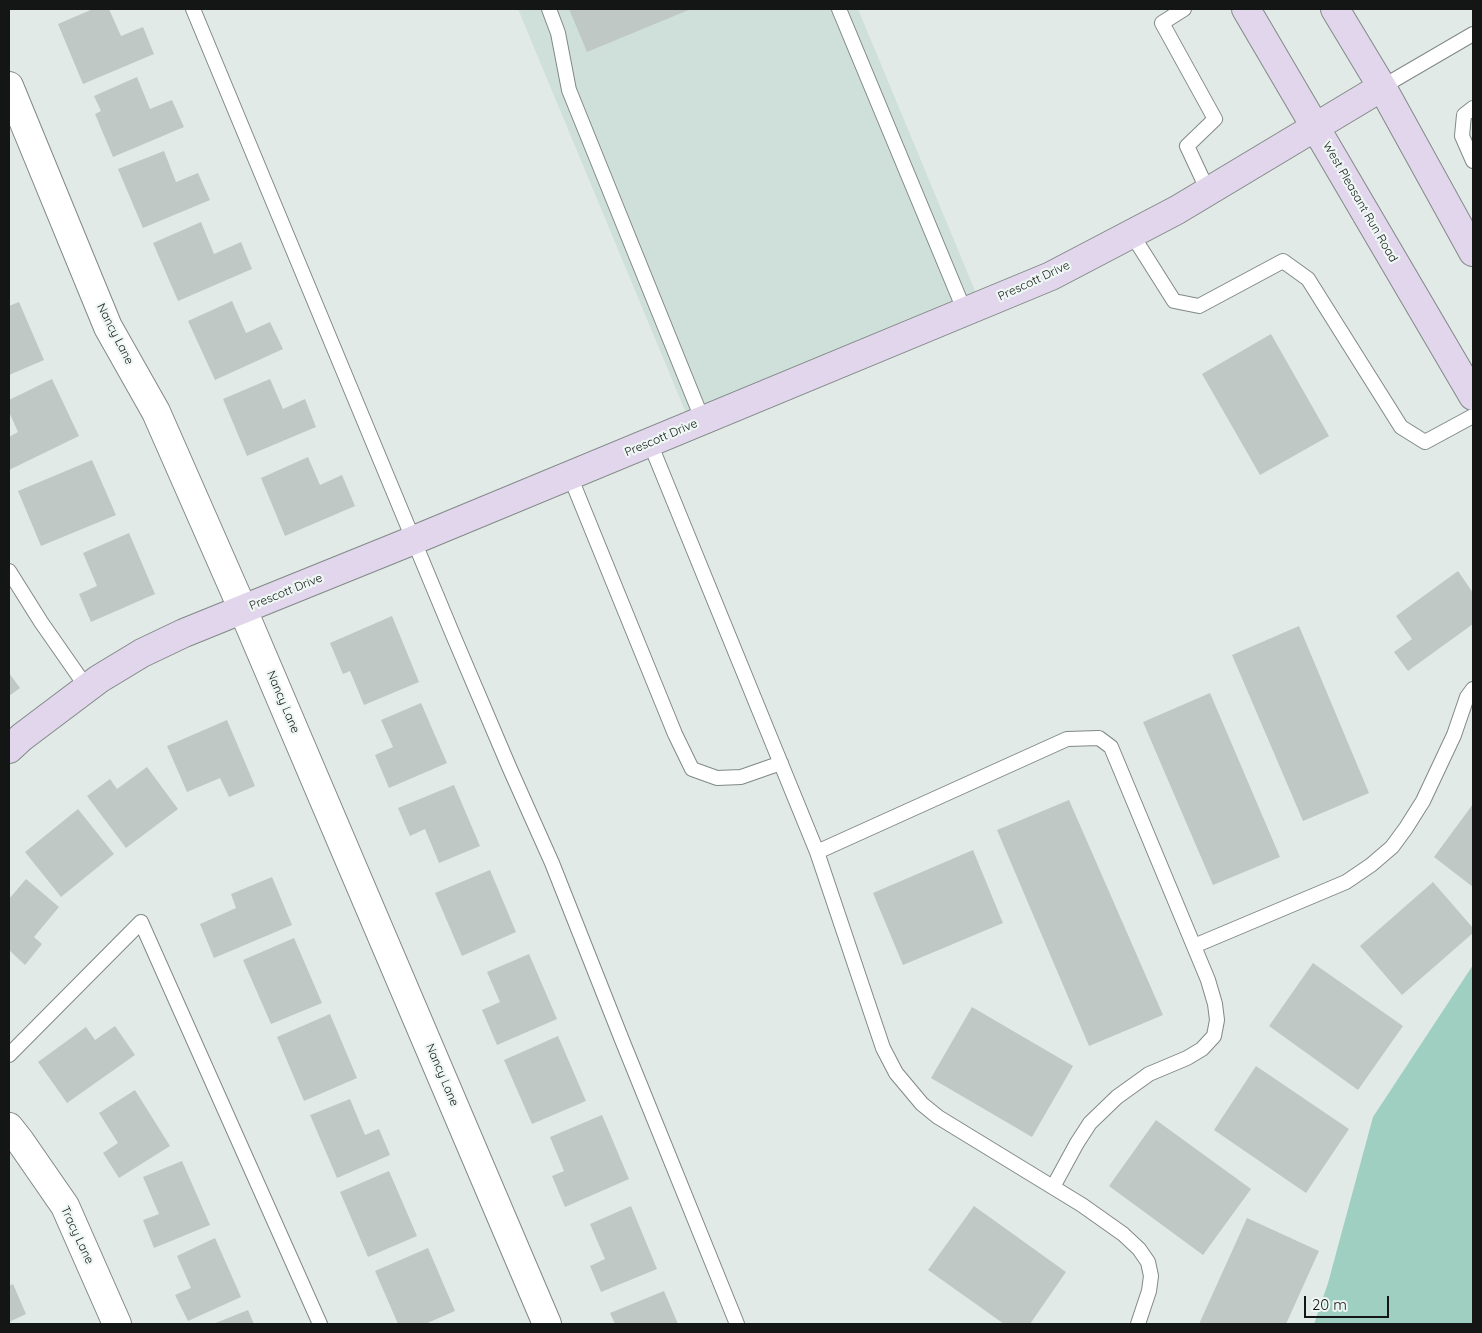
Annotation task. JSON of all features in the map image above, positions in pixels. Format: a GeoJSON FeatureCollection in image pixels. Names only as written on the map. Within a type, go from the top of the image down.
{"type":"FeatureCollection","features":[{"type":"Feature","properties":{"kind":"street","name":"West Pleasant Run Road"},"geometry":{"type":"LineString","coordinates":[[1246,9],[1473,396]]}},
{"type":"Feature","properties":{"kind":"street"},"geometry":{"type":"LineString","coordinates":[[1335,9],[1382,87],[1473,252]]}},
{"type":"Feature","properties":{"kind":"street","name":"Nancy Lane"},"geometry":{"type":"LineString","coordinates":[[9,86],[108,327],[156,412],[243,610],[547,1324]]}},
{"type":"Feature","properties":{"kind":"street","name":"Prescott Drive"},"geometry":{"type":"LineString","coordinates":[[9,749],[87,688],[142,653],[184,633],[570,476],[1051,276],[1178,210],[1382,87]]}},
{"type":"Feature","properties":{"kind":"street","name":"Tracy Lane"},"geometry":{"type":"LineString","coordinates":[[9,1127],[65,1206],[117,1324]]}},
{"type":"Feature","properties":{"kind":"lane"},"geometry":{"type":"LineString","coordinates":[[194,9],[414,540],[510,769],[552,863],[737,1324]]}},
{"type":"Feature","properties":{"kind":"lane"},"geometry":{"type":"LineString","coordinates":[[549,9],[558,33],[569,90],[703,420]]}},
{"type":"Feature","properties":{"kind":"lane"},"geometry":{"type":"LineString","coordinates":[[839,9],[965,312]]}},
{"type":"Feature","properties":{"kind":"lane"},"geometry":{"type":"LineString","coordinates":[[1184,9],[1162,23],[1215,119],[1187,146],[1208,191]]}},
{"type":"Feature","properties":{"kind":"lane"},"geometry":{"type":"LineString","coordinates":[[1382,87],[1473,34]]}},
{"type":"Feature","properties":{"kind":"lane"},"geometry":{"type":"LineString","coordinates":[[1473,108],[1464,115],[1462,136],[1473,161]]}},
{"type":"Feature","properties":{"kind":"lane"},"geometry":{"type":"LineString","coordinates":[[1131,233],[1174,301],[1199,306],[1283,261],[1308,279],[1401,427],[1425,442],[1473,416]]}},
{"type":"Feature","properties":{"kind":"lane"},"geometry":{"type":"LineString","coordinates":[[650,443],[817,852],[882,1048],[896,1073],[922,1104],[938,1116],[1089,1209],[1140,1249],[1148,1262],[1151,1276],[1149,1291],[1138,1324]]}},
{"type":"Feature","properties":{"kind":"lane"},"geometry":{"type":"LineString","coordinates":[[570,476],[675,734],[692,769],[717,778],[740,776],[781,762]]}},
{"type":"Feature","properties":{"kind":"lane"},"geometry":{"type":"LineString","coordinates":[[9,571],[41,622],[87,688]]}},
{"type":"Feature","properties":{"kind":"lane"},"geometry":{"type":"LineString","coordinates":[[1194,946],[1346,882],[1371,865],[1392,847],[1423,801],[1454,735],[1467,697],[1473,689]]}},
{"type":"Feature","properties":{"kind":"lane"},"geometry":{"type":"LineString","coordinates":[[817,852],[1067,739],[1099,738],[1111,747],[1208,980],[1216,1004],[1217,1020],[1214,1036],[1202,1048],[1187,1058],[1149,1074],[1117,1097],[1090,1123],[1077,1142],[1053,1187]]}},
{"type":"Feature","properties":{"kind":"lane"},"geometry":{"type":"LineString","coordinates":[[9,1055],[141,922],[320,1324]]}},
{"type":"Feature","properties":{"kind":"shaded area"},"geometry":{"type":"Polygon","coordinates":[[[518,9],[858,9],[976,293],[686,413],[518,9]]]}},
{"type":"Feature","properties":{"kind":"green space"},"geometry":{"type":"Polygon","coordinates":[[[1473,965],[1473,1324],[1314,1324],[1328,1283],[1373,1117],[1473,965]]]}},
{"type":"Feature","properties":{"kind":"building"},"geometry":{"type":"Polygon","coordinates":[[[93,9],[109,9],[121,36],[143,27],[154,54],[83,84],[58,24],[93,9]]]}},
{"type":"Feature","properties":{"kind":"building"},"geometry":{"type":"Polygon","coordinates":[[[569,9],[691,9],[587,52],[569,9]]]}},
{"type":"Feature","properties":{"kind":"building"},"geometry":{"type":"Polygon","coordinates":[[[137,77],[150,109],[172,100],[184,127],[113,157],[95,114],[101,111],[94,96],[137,77]]]}},
{"type":"Feature","properties":{"kind":"building"},"geometry":{"type":"Polygon","coordinates":[[[164,151],[176,182],[198,173],[210,200],[143,228],[118,169],[164,151]]]}},
{"type":"Feature","properties":{"kind":"building"},"geometry":{"type":"Polygon","coordinates":[[[201,222],[214,254],[241,242],[252,269],[178,301],[153,243],[201,222]]]}},
{"type":"Feature","properties":{"kind":"building"},"geometry":{"type":"Polygon","coordinates":[[[232,301],[246,333],[270,322],[283,349],[215,380],[188,321],[232,301]]]}},
{"type":"Feature","properties":{"kind":"building"},"geometry":{"type":"Polygon","coordinates":[[[19,302],[44,360],[9,375],[9,306],[19,302]]]}},
{"type":"Feature","properties":{"kind":"building"},"geometry":{"type":"Polygon","coordinates":[[[1271,334],[1329,436],[1260,475],[1202,374],[1271,334]]]}},
{"type":"Feature","properties":{"kind":"building"},"geometry":{"type":"Polygon","coordinates":[[[52,379],[79,436],[9,470],[9,437],[18,432],[9,412],[9,400],[52,379]]]}},
{"type":"Feature","properties":{"kind":"building"},"geometry":{"type":"Polygon","coordinates":[[[270,379],[283,409],[305,399],[316,427],[247,456],[223,399],[270,379]]]}},
{"type":"Feature","properties":{"kind":"building"},"geometry":{"type":"Polygon","coordinates":[[[308,457],[320,485],[342,475],[355,506],[285,536],[261,478],[308,457]]]}},
{"type":"Feature","properties":{"kind":"building"},"geometry":{"type":"Polygon","coordinates":[[[92,460],[116,515],[41,546],[18,491],[92,460]]]}},
{"type":"Feature","properties":{"kind":"building"},"geometry":{"type":"Polygon","coordinates":[[[129,533],[155,594],[91,622],[79,594],[97,586],[83,553],[129,533]]]}},
{"type":"Feature","properties":{"kind":"building"},"geometry":{"type":"Polygon","coordinates":[[[1458,571],[1473,593],[1473,624],[1408,671],[1394,652],[1412,639],[1396,616],[1458,571]]]}},
{"type":"Feature","properties":{"kind":"building"},"geometry":{"type":"Polygon","coordinates":[[[392,616],[419,682],[364,705],[350,671],[343,674],[330,643],[392,616]]]}},
{"type":"Feature","properties":{"kind":"building"},"geometry":{"type":"Polygon","coordinates":[[[1299,626],[1369,793],[1303,821],[1232,655],[1299,626]]]}},
{"type":"Feature","properties":{"kind":"building"},"geometry":{"type":"Polygon","coordinates":[[[9,673],[20,688],[9,696],[9,673]]]}},
{"type":"Feature","properties":{"kind":"building"},"geometry":{"type":"Polygon","coordinates":[[[1210,693],[1280,857],[1213,885],[1143,722],[1210,693]]]}},
{"type":"Feature","properties":{"kind":"building"},"geometry":{"type":"Polygon","coordinates":[[[421,703],[447,763],[389,788],[375,755],[393,747],[381,720],[421,703]]]}},
{"type":"Feature","properties":{"kind":"building"},"geometry":{"type":"Polygon","coordinates":[[[227,720],[255,786],[229,797],[220,778],[187,792],[167,746],[227,720]]]}},
{"type":"Feature","properties":{"kind":"building"},"geometry":{"type":"Polygon","coordinates":[[[147,767],[178,809],[126,848],[87,796],[110,779],[117,789],[147,767]]]}},
{"type":"Feature","properties":{"kind":"building"},"geometry":{"type":"Polygon","coordinates":[[[454,785],[480,846],[439,863],[425,829],[410,836],[398,808],[454,785]]]}},
{"type":"Feature","properties":{"kind":"building"},"geometry":{"type":"Polygon","coordinates":[[[1069,800],[1163,1015],[1089,1046],[997,830],[1069,800]]]}},
{"type":"Feature","properties":{"kind":"building"},"geometry":{"type":"Polygon","coordinates":[[[1473,804],[1473,887],[1434,857],[1473,804]]]}},
{"type":"Feature","properties":{"kind":"building"},"geometry":{"type":"Polygon","coordinates":[[[78,809],[114,854],[61,897],[25,852],[78,809]]]}},
{"type":"Feature","properties":{"kind":"building"},"geometry":{"type":"Polygon","coordinates":[[[973,850],[1003,923],[903,965],[873,893],[973,850]]]}},
{"type":"Feature","properties":{"kind":"building"},"geometry":{"type":"Polygon","coordinates":[[[490,870],[516,932],[462,956],[435,893],[490,870]]]}},
{"type":"Feature","properties":{"kind":"building"},"geometry":{"type":"Polygon","coordinates":[[[272,877],[292,925],[214,958],[200,924],[236,908],[231,894],[272,877]]]}},
{"type":"Feature","properties":{"kind":"building"},"geometry":{"type":"Polygon","coordinates":[[[26,879],[59,907],[34,937],[42,944],[25,965],[9,950],[9,899],[26,879]]]}},
{"type":"Feature","properties":{"kind":"building"},"geometry":{"type":"Polygon","coordinates":[[[1433,882],[1473,928],[1473,933],[1402,995],[1360,946],[1433,882]]]}},
{"type":"Feature","properties":{"kind":"building"},"geometry":{"type":"Polygon","coordinates":[[[294,938],[322,1003],[271,1024],[243,960],[294,938]]]}},
{"type":"Feature","properties":{"kind":"building"},"geometry":{"type":"Polygon","coordinates":[[[529,954],[557,1019],[497,1045],[482,1010],[500,1002],[487,972],[529,954]]]}},
{"type":"Feature","properties":{"kind":"building"},"geometry":{"type":"Polygon","coordinates":[[[1313,963],[1403,1026],[1358,1090],[1269,1026],[1313,963]]]}},
{"type":"Feature","properties":{"kind":"building"},"geometry":{"type":"Polygon","coordinates":[[[972,1007],[1073,1066],[1032,1137],[931,1078],[972,1007]]]}},
{"type":"Feature","properties":{"kind":"building"},"geometry":{"type":"Polygon","coordinates":[[[330,1014],[357,1078],[304,1101],[277,1037],[330,1014]]]}},
{"type":"Feature","properties":{"kind":"building"},"geometry":{"type":"Polygon","coordinates":[[[115,1026],[135,1055],[67,1103],[38,1062],[86,1027],[95,1040],[115,1026]]]}},
{"type":"Feature","properties":{"kind":"building"},"geometry":{"type":"Polygon","coordinates":[[[558,1036],[586,1101],[532,1124],[504,1060],[558,1036]]]}},
{"type":"Feature","properties":{"kind":"building"},"geometry":{"type":"Polygon","coordinates":[[[1256,1066],[1349,1129],[1306,1193],[1214,1130],[1256,1066]]]}},
{"type":"Feature","properties":{"kind":"building"},"geometry":{"type":"Polygon","coordinates":[[[135,1090],[170,1146],[119,1178],[103,1153],[118,1143],[99,1113],[135,1090]]]}},
{"type":"Feature","properties":{"kind":"building"},"geometry":{"type":"Polygon","coordinates":[[[350,1099],[365,1135],[379,1129],[390,1155],[337,1178],[310,1115],[350,1099]]]}},
{"type":"Feature","properties":{"kind":"building"},"geometry":{"type":"Polygon","coordinates":[[[602,1115],[629,1179],[565,1207],[552,1176],[564,1171],[550,1137],[602,1115]]]}},
{"type":"Feature","properties":{"kind":"building"},"geometry":{"type":"Polygon","coordinates":[[[1156,1120],[1251,1189],[1203,1255],[1109,1186],[1156,1120]]]}},
{"type":"Feature","properties":{"kind":"building"},"geometry":{"type":"Polygon","coordinates":[[[182,1161],[210,1225],[154,1248],[143,1220],[159,1214],[143,1177],[182,1161]]]}},
{"type":"Feature","properties":{"kind":"building"},"geometry":{"type":"Polygon","coordinates":[[[389,1171],[417,1236],[368,1257],[340,1192],[389,1171]]]}},
{"type":"Feature","properties":{"kind":"building"},"geometry":{"type":"Polygon","coordinates":[[[631,1206],[657,1269],[601,1292],[590,1266],[605,1259],[590,1224],[631,1206]]]}},
{"type":"Feature","properties":{"kind":"building"},"geometry":{"type":"Polygon","coordinates":[[[974,1206],[1066,1272],[1030,1324],[1004,1324],[928,1270],[974,1206]]]}},
{"type":"Feature","properties":{"kind":"building"},"geometry":{"type":"Polygon","coordinates":[[[1247,1218],[1319,1251],[1286,1324],[1199,1324],[1247,1218]]]}},
{"type":"Feature","properties":{"kind":"building"},"geometry":{"type":"Polygon","coordinates":[[[215,1238],[241,1297],[188,1321],[175,1295],[191,1288],[177,1256],[215,1238]]]}},
{"type":"Feature","properties":{"kind":"building"},"geometry":{"type":"Polygon","coordinates":[[[428,1248],[455,1311],[425,1324],[398,1324],[375,1271],[428,1248]]]}},
{"type":"Feature","properties":{"kind":"building"},"geometry":{"type":"Polygon","coordinates":[[[13,1284],[26,1314],[9,1322],[9,1286],[13,1284]]]}},
{"type":"Feature","properties":{"kind":"building"},"geometry":{"type":"Polygon","coordinates":[[[664,1291],[678,1324],[615,1324],[610,1313],[664,1291]]]}},
{"type":"Feature","properties":{"kind":"building"},"geometry":{"type":"Polygon","coordinates":[[[248,1310],[254,1324],[213,1324],[248,1310]]]}}]}
